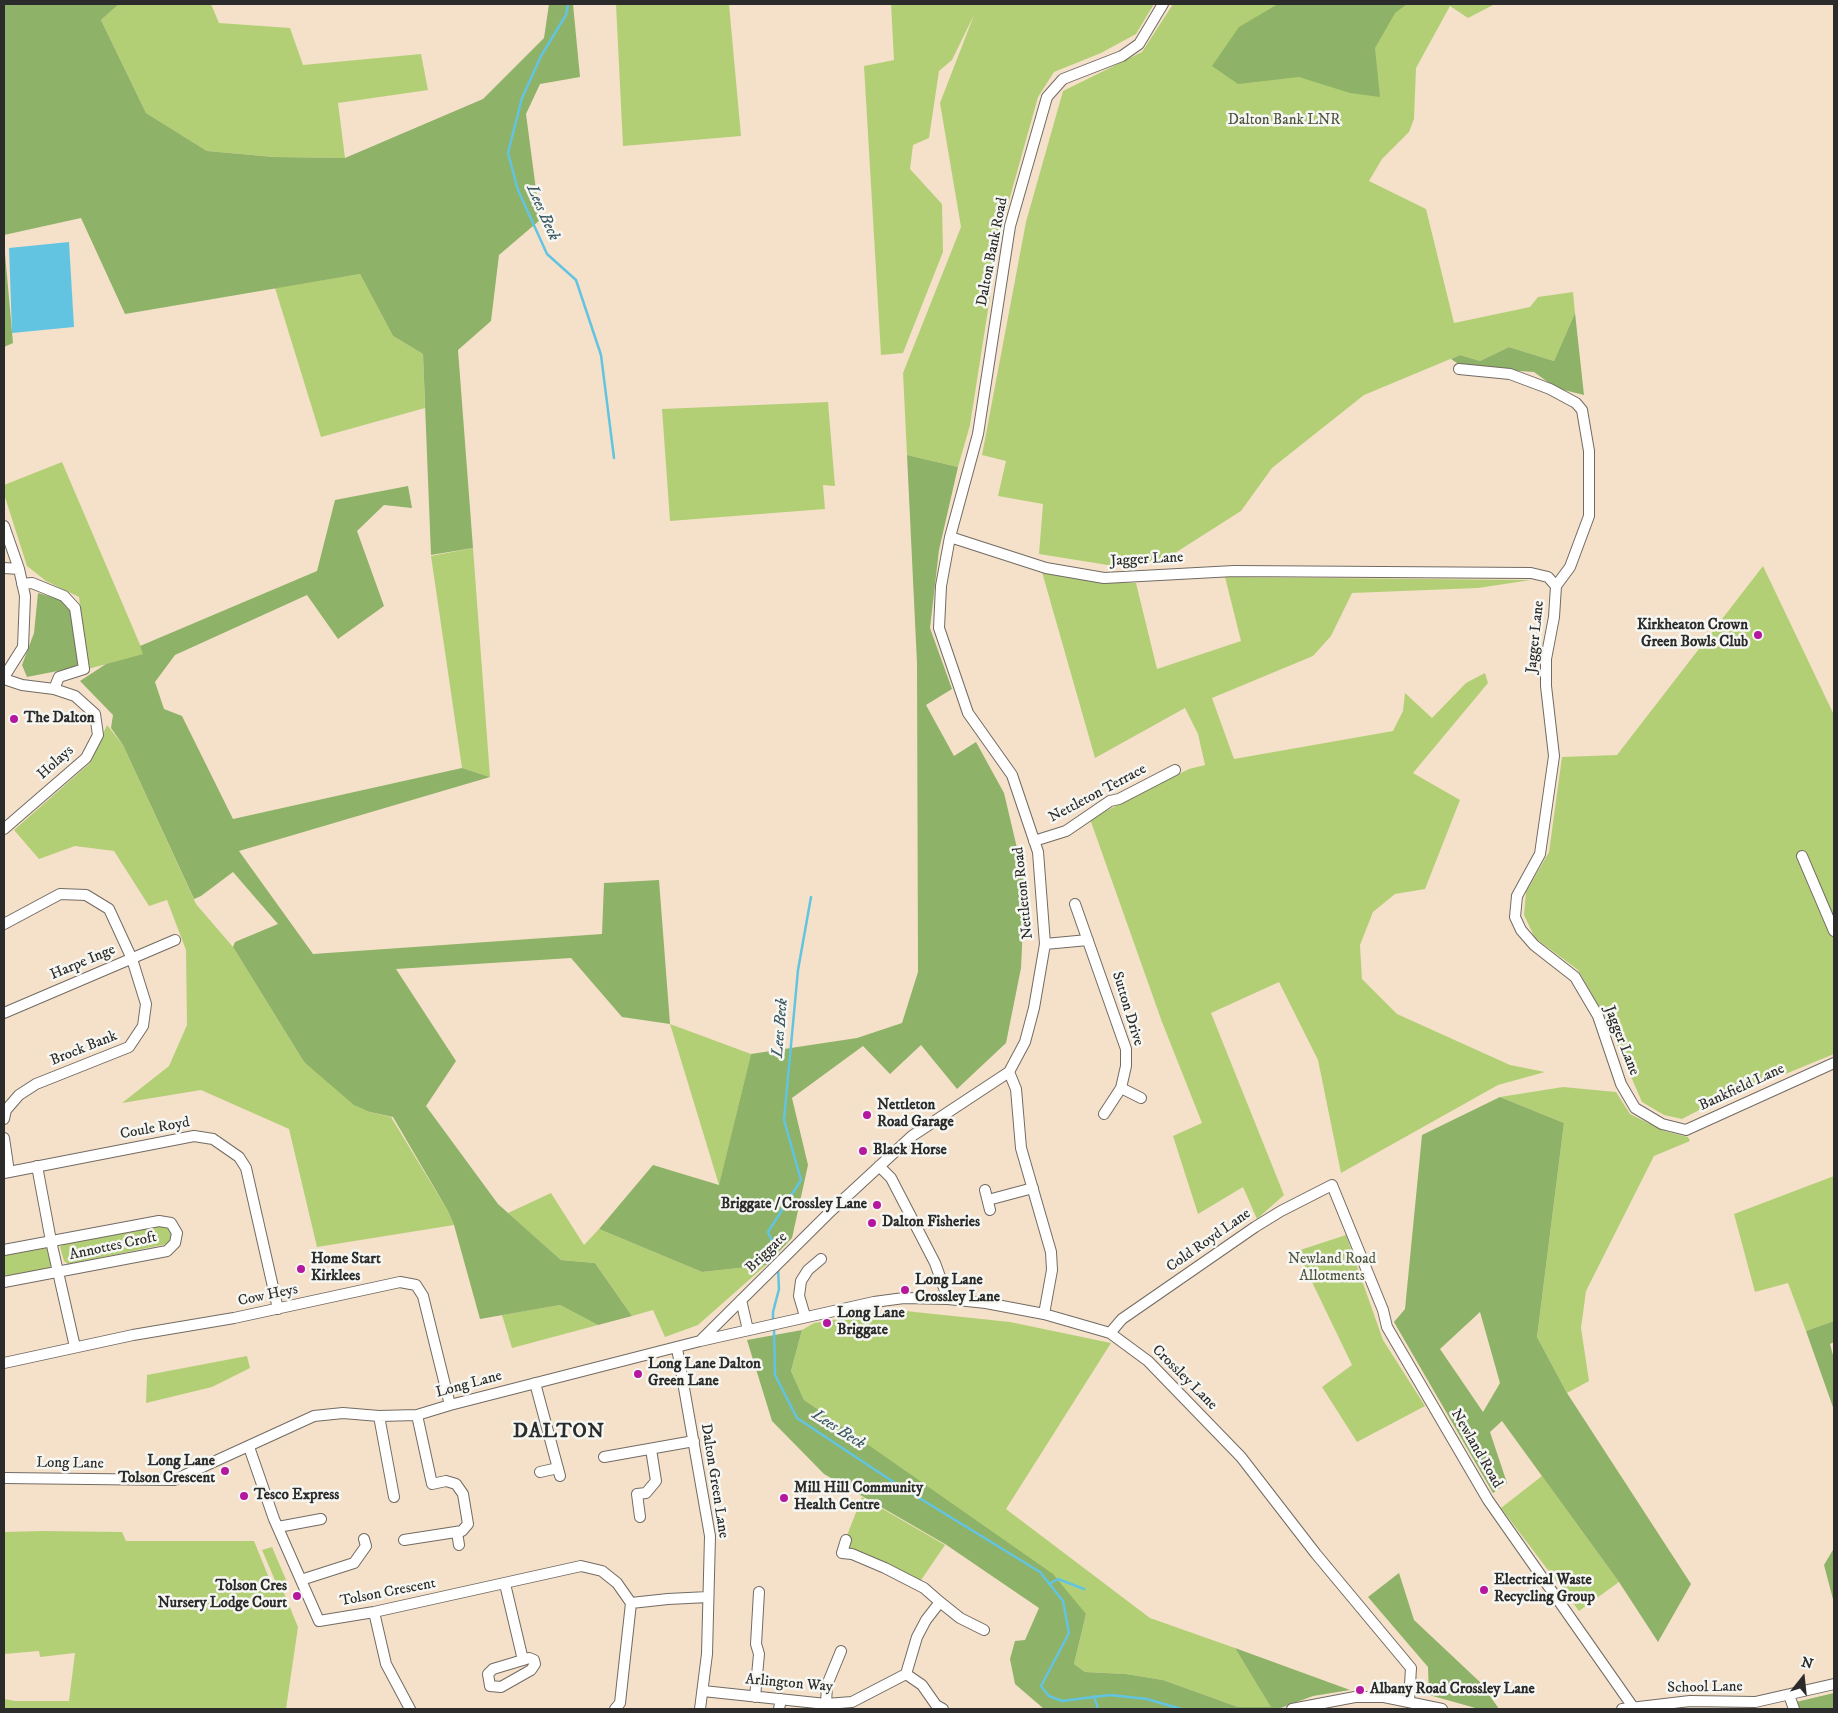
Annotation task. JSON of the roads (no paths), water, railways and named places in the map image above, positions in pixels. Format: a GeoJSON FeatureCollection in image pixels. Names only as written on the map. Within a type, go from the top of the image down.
{"type":"FeatureCollection","features":[{"type":"Feature","properties":{"kind":"street","name":"Dalton Bank Road"},"geometry":{"type":"LineString","coordinates":[[950,537],[978,434],[1010,226],[1047,97],[1063,79],[1092,66],[1122,56],[1139,44],[1163,4]]}},
{"type":"Feature","properties":{"kind":"street"},"geometry":{"type":"LineString","coordinates":[[1459,369],[1510,374],[1550,389],[1576,403],[1582,410],[1589,451],[1589,516],[1570,567],[1556,586]]}},
{"type":"Feature","properties":{"kind":"street"},"geometry":{"type":"LineString","coordinates":[[4,526],[19,569],[25,596],[23,647],[4,678]]}},
{"type":"Feature","properties":{"kind":"street","name":"Jagger Lane"},"geometry":{"type":"LineString","coordinates":[[950,537],[1046,568],[1104,578],[1234,571],[1531,573],[1548,578],[1556,586],[1554,618],[1546,658],[1546,686],[1554,756],[1540,854],[1516,896],[1515,917],[1521,930],[1534,945],[1575,978],[1598,1016],[1621,1084],[1635,1108],[1662,1124]]}},
{"type":"Feature","properties":{"kind":"street","name":"Nettleton Road"},"geometry":{"type":"LineString","coordinates":[[950,537],[940,586],[939,628],[968,713],[1012,775],[1038,852],[1045,944],[1034,1008],[1024,1042],[1009,1072]]}},
{"type":"Feature","properties":{"kind":"street"},"geometry":{"type":"LineString","coordinates":[[4,568],[19,569]]}},
{"type":"Feature","properties":{"kind":"street"},"geometry":{"type":"LineString","coordinates":[[22,584],[32,583],[64,596],[75,608],[84,669],[59,677],[54,688]]}},
{"type":"Feature","properties":{"kind":"street","name":"Holays"},"geometry":{"type":"LineString","coordinates":[[4,678],[22,685],[54,688],[75,696],[95,714],[98,735],[86,758],[4,829]]}},
{"type":"Feature","properties":{"kind":"street","name":"Nettleton Terrace"},"geometry":{"type":"LineString","coordinates":[[1034,841],[1066,831],[1110,802],[1175,770]]}},
{"type":"Feature","properties":{"kind":"street"},"geometry":{"type":"LineString","coordinates":[[1802,856],[1834,931]]}},
{"type":"Feature","properties":{"kind":"street","name":"Brock Bank"},"geometry":{"type":"LineString","coordinates":[[4,924],[60,894],[86,895],[109,909],[132,959],[146,1004],[143,1026],[129,1047],[36,1084],[19,1095],[6,1110],[4,1119]]}},
{"type":"Feature","properties":{"kind":"street","name":"Sutton Drive"},"geometry":{"type":"LineString","coordinates":[[1075,904],[1126,1049],[1126,1066],[1121,1088],[1104,1114]]}},
{"type":"Feature","properties":{"kind":"street","name":"Harpe Inge"},"geometry":{"type":"LineString","coordinates":[[4,1014],[175,940]]}},
{"type":"Feature","properties":{"kind":"street"},"geometry":{"type":"LineString","coordinates":[[1045,944],[1088,940]]}},
{"type":"Feature","properties":{"kind":"street","name":"Bankfield Lane"},"geometry":{"type":"LineString","coordinates":[[1662,1124],[1686,1130],[1834,1062]]}},
{"type":"Feature","properties":{"kind":"street"},"geometry":{"type":"LineString","coordinates":[[948,1299],[935,1263],[891,1178],[879,1166],[912,1136],[1009,1072],[1016,1089],[1021,1148],[1052,1252],[1052,1270],[1044,1314]]}},
{"type":"Feature","properties":{"kind":"street"},"geometry":{"type":"LineString","coordinates":[[1121,1088],[1141,1098]]}},
{"type":"Feature","properties":{"kind":"street","name":"Coule Royd"},"geometry":{"type":"LineString","coordinates":[[6,1172],[194,1136],[213,1139],[239,1157],[246,1168],[278,1309]]}},
{"type":"Feature","properties":{"kind":"street"},"geometry":{"type":"LineString","coordinates":[[4,1138],[6,1172]]}},
{"type":"Feature","properties":{"kind":"street"},"geometry":{"type":"LineString","coordinates":[[37,1166],[51,1241],[75,1347]]}},
{"type":"Feature","properties":{"kind":"street","name":"Briggate"},"geometry":{"type":"LineString","coordinates":[[700,1341],[795,1246],[879,1166]]}},
{"type":"Feature","properties":{"kind":"street","name":"Cold Royd Lane"},"geometry":{"type":"LineString","coordinates":[[1110,1333],[1122,1319],[1256,1227],[1281,1211],[1332,1185]]}},
{"type":"Feature","properties":{"kind":"street","name":"Newland Road"},"geometry":{"type":"LineString","coordinates":[[1332,1185],[1383,1310],[1387,1327],[1488,1500],[1633,1707]]}},
{"type":"Feature","properties":{"kind":"street"},"geometry":{"type":"LineString","coordinates":[[988,1200],[1033,1188]]}},
{"type":"Feature","properties":{"kind":"street","name":"Annottes Croft"},"geometry":{"type":"LineString","coordinates":[[51,1241],[158,1221],[171,1223],[177,1233],[176,1243],[167,1251],[59,1273]]}},
{"type":"Feature","properties":{"kind":"street"},"geometry":{"type":"LineString","coordinates":[[4,1250],[51,1241]]}},
{"type":"Feature","properties":{"kind":"street"},"geometry":{"type":"LineString","coordinates":[[805,1316],[799,1296],[801,1281],[808,1270],[821,1259]]}},
{"type":"Feature","properties":{"kind":"street"},"geometry":{"type":"LineString","coordinates":[[4,1282],[59,1273]]}},
{"type":"Feature","properties":{"kind":"street","name":"Cow Heys"},"geometry":{"type":"LineString","coordinates":[[4,1363],[75,1347],[278,1309],[400,1282],[416,1285],[423,1296],[450,1404]]}},
{"type":"Feature","properties":{"kind":"street","name":"Long Lane"},"geometry":{"type":"LineString","coordinates":[[4,1478],[174,1480],[314,1416],[343,1413],[379,1416],[417,1415],[450,1404],[805,1316],[904,1298],[948,1299]]}},
{"type":"Feature","properties":{"kind":"street","name":"Crossley Lane"},"geometry":{"type":"LineString","coordinates":[[948,1299],[1044,1314],[1110,1333],[1148,1361],[1241,1457],[1316,1554],[1411,1668],[1409,1701]]}},
{"type":"Feature","properties":{"kind":"street"},"geometry":{"type":"LineString","coordinates":[[741,1300],[748,1330]]}},
{"type":"Feature","properties":{"kind":"street","name":"Dalton Green Lane"},"geometry":{"type":"LineString","coordinates":[[677,1348],[710,1536],[707,1654],[700,1709]]}},
{"type":"Feature","properties":{"kind":"street"},"geometry":{"type":"LineString","coordinates":[[535,1383],[559,1472],[540,1472]]}},
{"type":"Feature","properties":{"kind":"street"},"geometry":{"type":"LineString","coordinates":[[404,1540],[462,1531],[468,1524],[463,1494],[456,1484],[446,1481],[432,1484],[417,1415]]}},
{"type":"Feature","properties":{"kind":"street"},"geometry":{"type":"LineString","coordinates":[[379,1416],[394,1497]]}},
{"type":"Feature","properties":{"kind":"street"},"geometry":{"type":"LineString","coordinates":[[604,1458],[694,1441]]}},
{"type":"Feature","properties":{"kind":"street","name":"Tolson Crescent"},"geometry":{"type":"LineString","coordinates":[[249,1447],[278,1528],[319,1621],[374,1612],[581,1566],[602,1571],[617,1583],[631,1603]]}},
{"type":"Feature","properties":{"kind":"street"},"geometry":{"type":"LineString","coordinates":[[640,1517],[637,1494],[646,1493],[656,1481],[651,1449]]}},
{"type":"Feature","properties":{"kind":"street"},"geometry":{"type":"LineString","coordinates":[[278,1528],[297,1519],[321,1519]]}},
{"type":"Feature","properties":{"kind":"street"},"geometry":{"type":"LineString","coordinates":[[457,1532],[459,1545]]}},
{"type":"Feature","properties":{"kind":"street"},"geometry":{"type":"LineString","coordinates":[[301,1580],[354,1563],[366,1546],[364,1539]]}},
{"type":"Feature","properties":{"kind":"street"},"geometry":{"type":"LineString","coordinates":[[846,1540],[842,1553],[852,1554],[885,1568],[924,1588],[960,1618],[984,1630]]}},
{"type":"Feature","properties":{"kind":"street"},"geometry":{"type":"LineString","coordinates":[[505,1584],[523,1660]]}},
{"type":"Feature","properties":{"kind":"street"},"geometry":{"type":"LineString","coordinates":[[755,1697],[759,1654],[756,1644],[759,1592]]}},
{"type":"Feature","properties":{"kind":"street"},"geometry":{"type":"LineString","coordinates":[[616,1709],[620,1703],[631,1603],[668,1598],[708,1597]]}},
{"type":"Feature","properties":{"kind":"street"},"geometry":{"type":"LineString","coordinates":[[940,1602],[926,1620],[917,1637],[906,1674],[922,1685],[936,1705],[943,1709]]}},
{"type":"Feature","properties":{"kind":"street"},"geometry":{"type":"LineString","coordinates":[[374,1612],[386,1664],[410,1709]]}},
{"type":"Feature","properties":{"kind":"street"},"geometry":{"type":"LineString","coordinates":[[826,1704],[827,1685],[841,1651]]}},
{"type":"Feature","properties":{"kind":"street","name":"Arlington Way"},"geometry":{"type":"LineString","coordinates":[[703,1691],[755,1697],[780,1704],[853,1706],[906,1674]]}},
{"type":"Feature","properties":{"kind":"street","name":"School Lane"},"geometry":{"type":"LineString","coordinates":[[1622,1709],[1657,1707],[1690,1701],[1756,1702],[1834,1684]]}},
{"type":"Feature","properties":{"kind":"street"},"geometry":{"type":"LineString","coordinates":[[1789,1695],[1794,1709]]}},
{"type":"Feature","properties":{"kind":"street"},"geometry":{"type":"LineString","coordinates":[[1292,1709],[1356,1697],[1384,1697],[1442,1709]]}},
{"type":"Feature","properties":{"kind":"water"},"geometry":{"type":"Polygon","coordinates":[[[69,242],[74,327],[12,333],[9,248],[69,242]]]}},
{"type":"Feature","properties":{"kind":"waterway","name":"Lees Beck"},"geometry":{"type":"LineString","coordinates":[[568,4],[566,15],[541,56],[522,98],[508,153],[518,190],[547,254],[576,280],[601,355],[614,458]]}},
{"type":"Feature","properties":{"kind":"waterway","name":"Lees Beck"},"geometry":{"type":"LineString","coordinates":[[777,1260],[776,1250],[768,1232],[801,1180],[784,1120],[798,970],[811,897]]}},
{"type":"Feature","properties":{"kind":"waterway","name":"Lees Beck"},"geometry":{"type":"LineString","coordinates":[[773,1322],[773,1312],[779,1289],[778,1268]]}},
{"type":"Feature","properties":{"kind":"waterway","name":"Lees Beck"},"geometry":{"type":"LineString","coordinates":[[774,1327],[775,1375],[797,1418],[898,1485],[1040,1572],[1063,1601],[1069,1633],[1041,1686],[1049,1696],[1062,1701],[1110,1695],[1147,1699],[1181,1709]]}},
{"type":"Feature","properties":{"kind":"waterway"},"geometry":{"type":"LineString","coordinates":[[1049,1584],[1058,1579],[1084,1589]]}},
{"type":"Feature","properties":{"kind":"waterway"},"geometry":{"type":"LineString","coordinates":[[1094,1696],[1098,1709]]}},
{"type":"Feature","properties":{"kind":"place","name":"Kirkheaton Crown Green Bowls Club"},"geometry":{"type":"Point","coordinates":[1758,635]}},
{"type":"Feature","properties":{"kind":"place","name":"The Dalton"},"geometry":{"type":"Point","coordinates":[14,719]}},
{"type":"Feature","properties":{"kind":"place","name":"Nettleton Road Garage"},"geometry":{"type":"Point","coordinates":[867,1115]}},
{"type":"Feature","properties":{"kind":"place","name":"Black Horse"},"geometry":{"type":"Point","coordinates":[863,1151]}},
{"type":"Feature","properties":{"kind":"place","name":"Briggate / Crossley Lane"},"geometry":{"type":"Point","coordinates":[877,1205]}},
{"type":"Feature","properties":{"kind":"place","name":"Dalton Fisheries"},"geometry":{"type":"Point","coordinates":[872,1223]}},
{"type":"Feature","properties":{"kind":"place","name":"Home Start Kirklees"},"geometry":{"type":"Point","coordinates":[301,1269]}},
{"type":"Feature","properties":{"kind":"place","name":"Long Lane Crossley Lane"},"geometry":{"type":"Point","coordinates":[905,1290]}},
{"type":"Feature","properties":{"kind":"place","name":"Long Lane Briggate"},"geometry":{"type":"Point","coordinates":[827,1323]}},
{"type":"Feature","properties":{"kind":"place","name":"Long Lane Dalton Green Lane"},"geometry":{"type":"Point","coordinates":[638,1374]}},
{"type":"Feature","properties":{"kind":"place","name":"Long Lane Tolson Crescent"},"geometry":{"type":"Point","coordinates":[225,1471]}},
{"type":"Feature","properties":{"kind":"place","name":"Tesco Express"},"geometry":{"type":"Point","coordinates":[244,1496]}},
{"type":"Feature","properties":{"kind":"place","name":"Mill Hill Community Health Centre"},"geometry":{"type":"Point","coordinates":[784,1498]}},
{"type":"Feature","properties":{"kind":"place","name":"Electrical Waste Recycling Group"},"geometry":{"type":"Point","coordinates":[1484,1590]}},
{"type":"Feature","properties":{"kind":"place","name":"Tolson Cres Nursery Lodge Court"},"geometry":{"type":"Point","coordinates":[297,1596]}},
{"type":"Feature","properties":{"kind":"place","name":"Albany Road Crossley Lane"},"geometry":{"type":"Point","coordinates":[1360,1690]}},
{"type":"Feature","properties":{"kind":"district","name":"DALTON"},"geometry":{"type":"Point","coordinates":[559,1433]}},
{"type":"Feature","properties":{"kind":"park label","name":"Dalton Bank LNR"},"geometry":{"type":"Point","coordinates":[1284,121]}},
{"type":"Feature","properties":{"kind":"park label","name":"Newland Road Allotments"},"geometry":{"type":"Point","coordinates":[1332,1268]}}]}
